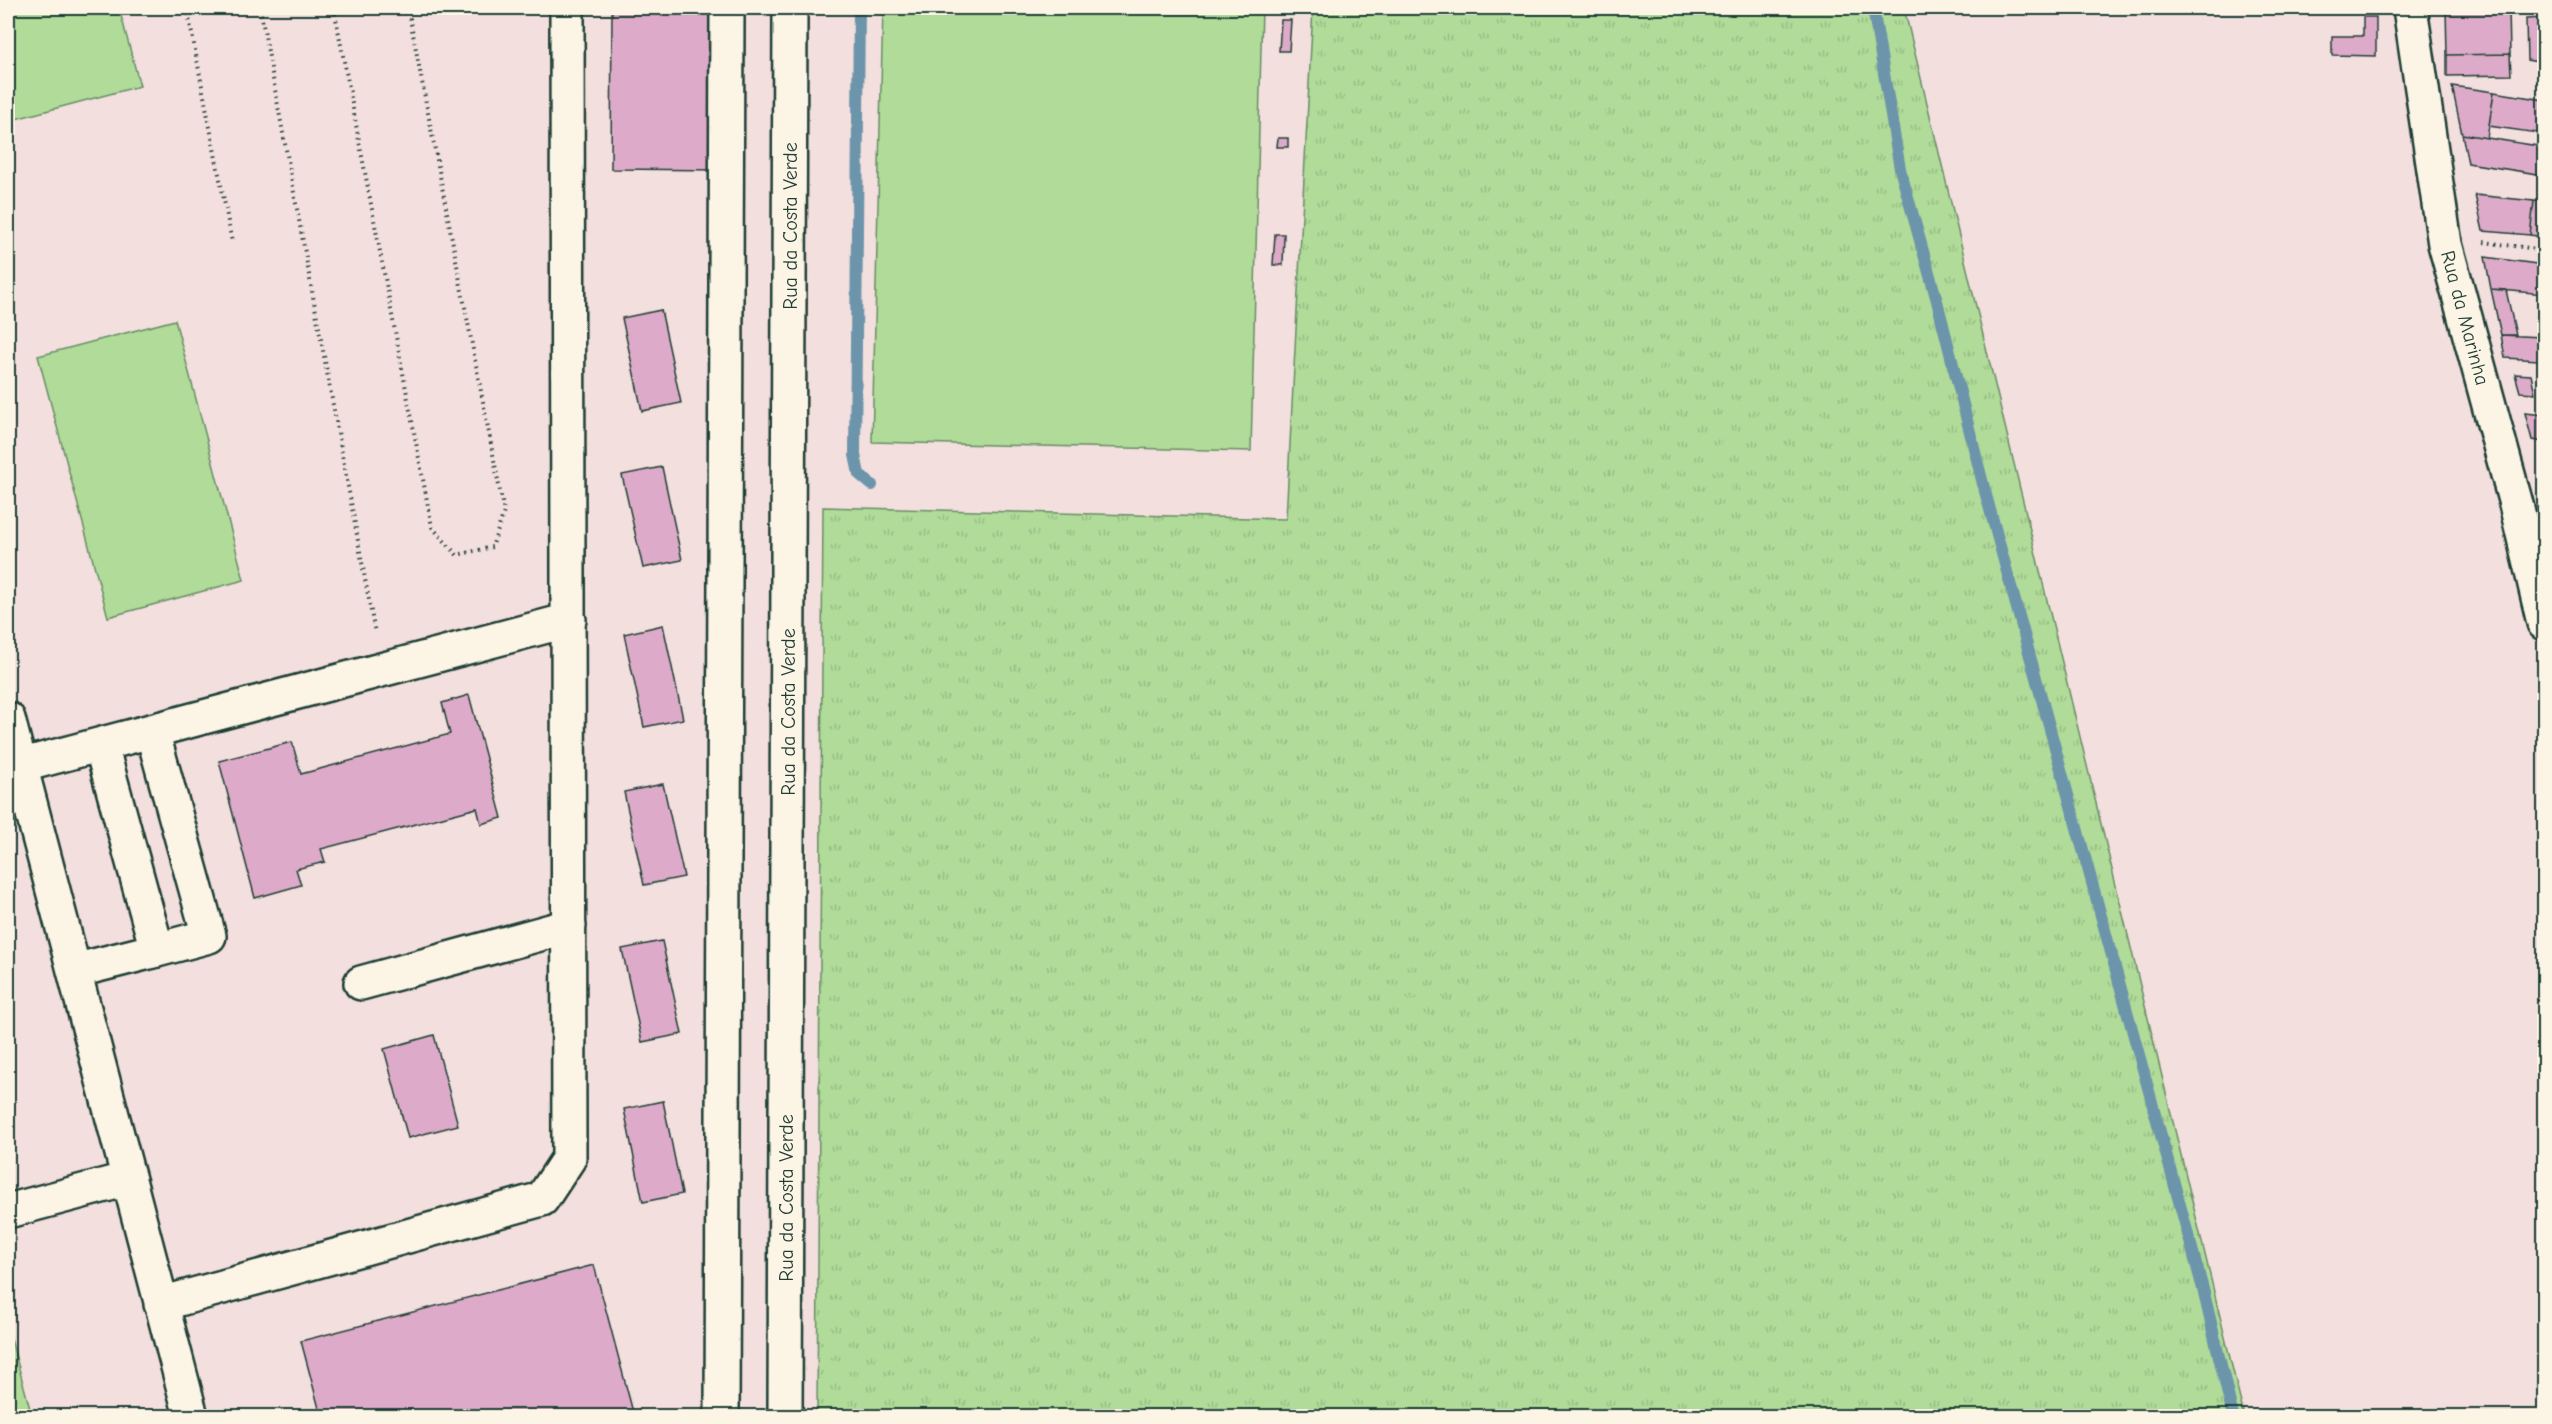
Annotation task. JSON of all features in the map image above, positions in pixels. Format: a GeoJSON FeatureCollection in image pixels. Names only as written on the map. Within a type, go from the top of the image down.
{"type":"FeatureCollection","features":[{"type":"Feature","properties":{"kind":"street"},"geometry":{"type":"LineString","coordinates":[[161,1304],[542,1199],[569,1158],[567,8]]}},
{"type":"Feature","properties":{"kind":"street"},"geometry":{"type":"LineString","coordinates":[[722,1416],[727,8]]}},
{"type":"Feature","properties":{"kind":"street","name":"Rua da Costa Verde"},"geometry":{"type":"LineString","coordinates":[[786,1416],[790,8]]}},
{"type":"Feature","properties":{"kind":"street","name":"Rua da Marinha"},"geometry":{"type":"LineString","coordinates":[[2410,8],[2445,244],[2516,504],[2544,623]]}},
{"type":"Feature","properties":{"kind":"street"},"geometry":{"type":"LineString","coordinates":[[14,768],[569,620]]}},
{"type":"Feature","properties":{"kind":"street"},"geometry":{"type":"LineString","coordinates":[[8,719],[14,768],[74,971],[191,1416]]}},
{"type":"Feature","properties":{"kind":"street"},"geometry":{"type":"LineString","coordinates":[[74,971],[209,936],[153,731]]}},
{"type":"Feature","properties":{"kind":"street"},"geometry":{"type":"LineString","coordinates":[[101,745],[157,950]]}},
{"type":"Feature","properties":{"kind":"street"},"geometry":{"type":"LineString","coordinates":[[360,983],[569,926]]}},
{"type":"Feature","properties":{"kind":"street"},"geometry":{"type":"LineString","coordinates":[[8,1210],[128,1179]]}},
{"type":"Feature","properties":{"kind":"path"},"geometry":{"type":"LineString","coordinates":[[187,8],[232,242]]}},
{"type":"Feature","properties":{"kind":"path"},"geometry":{"type":"LineString","coordinates":[[260,8],[383,669]]}},
{"type":"Feature","properties":{"kind":"path"},"geometry":{"type":"LineString","coordinates":[[334,8],[432,527],[457,555],[492,547],[504,512],[408,8]]}},
{"type":"Feature","properties":{"kind":"path"},"geometry":{"type":"LineString","coordinates":[[2445,244],[2480,241],[2544,249]]}},
{"type":"Feature","properties":{"kind":"green space"},"geometry":{"type":"Polygon","coordinates":[[[8,8],[119,8],[140,86],[8,121],[8,8]]]}},
{"type":"Feature","properties":{"kind":"green space"},"geometry":{"type":"Polygon","coordinates":[[[883,8],[1262,8],[1251,451],[872,442],[883,8]]]}},
{"type":"Feature","properties":{"kind":"green space"},"geometry":{"type":"Polygon","coordinates":[[[1313,8],[1904,8],[2244,1416],[817,1416],[823,507],[1286,519],[1313,8]]]}},
{"type":"Feature","properties":{"kind":"green space"},"geometry":{"type":"Polygon","coordinates":[[[175,320],[244,580],[108,617],[38,356],[175,320]]]}},
{"type":"Feature","properties":{"kind":"green space"},"geometry":{"type":"Polygon","coordinates":[[[8,1328],[32,1416],[8,1416],[8,1328]]]}},
{"type":"Feature","properties":{"kind":"building"},"geometry":{"type":"Polygon","coordinates":[[[612,8],[725,8],[725,170],[611,169],[612,8]]]}},
{"type":"Feature","properties":{"kind":"building"},"geometry":{"type":"Polygon","coordinates":[[[2446,8],[2509,8],[2510,54],[2447,55],[2446,8]]]}},
{"type":"Feature","properties":{"kind":"building"},"geometry":{"type":"Polygon","coordinates":[[[2363,17],[2376,17],[2376,56],[2332,55],[2332,36],[2363,36],[2363,17]]]}},
{"type":"Feature","properties":{"kind":"building"},"geometry":{"type":"Polygon","coordinates":[[[2544,18],[2544,63],[2527,60],[2526,19],[2544,18]]]}},
{"type":"Feature","properties":{"kind":"building"},"geometry":{"type":"Polygon","coordinates":[[[1281,20],[1291,20],[1289,51],[1279,51],[1281,20]]]}},
{"type":"Feature","properties":{"kind":"building"},"geometry":{"type":"Polygon","coordinates":[[[2510,54],[2511,75],[2447,76],[2447,55],[2510,54]]]}},
{"type":"Feature","properties":{"kind":"building"},"geometry":{"type":"Polygon","coordinates":[[[2452,86],[2494,92],[2487,138],[2462,134],[2452,86]]]}},
{"type":"Feature","properties":{"kind":"building"},"geometry":{"type":"Polygon","coordinates":[[[2494,92],[2544,100],[2544,134],[2489,126],[2494,92]]]}},
{"type":"Feature","properties":{"kind":"building"},"geometry":{"type":"Polygon","coordinates":[[[2462,134],[2544,147],[2544,175],[2468,163],[2462,134]]]}},
{"type":"Feature","properties":{"kind":"building"},"geometry":{"type":"Polygon","coordinates":[[[1278,138],[1288,138],[1288,147],[1277,147],[1278,138]]]}},
{"type":"Feature","properties":{"kind":"building"},"geometry":{"type":"Polygon","coordinates":[[[2475,195],[2534,201],[2530,235],[2483,231],[2475,195]]]}},
{"type":"Feature","properties":{"kind":"building"},"geometry":{"type":"Polygon","coordinates":[[[2534,201],[2544,202],[2544,237],[2530,235],[2534,201]]]}},
{"type":"Feature","properties":{"kind":"building"},"geometry":{"type":"Polygon","coordinates":[[[1275,234],[1284,234],[1283,265],[1273,265],[1275,234]]]}},
{"type":"Feature","properties":{"kind":"building"},"geometry":{"type":"Polygon","coordinates":[[[2485,257],[2544,265],[2544,294],[2491,289],[2485,257]]]}},
{"type":"Feature","properties":{"kind":"building"},"geometry":{"type":"Polygon","coordinates":[[[2491,289],[2506,290],[2516,335],[2501,335],[2491,289]]]}},
{"type":"Feature","properties":{"kind":"building"},"geometry":{"type":"Polygon","coordinates":[[[661,310],[681,403],[642,411],[622,318],[661,310]]]}},
{"type":"Feature","properties":{"kind":"building"},"geometry":{"type":"Polygon","coordinates":[[[2501,335],[2541,337],[2539,360],[2505,358],[2501,335]]]}},
{"type":"Feature","properties":{"kind":"building"},"geometry":{"type":"Polygon","coordinates":[[[2515,374],[2531,375],[2535,393],[2520,392],[2515,374]]]}},
{"type":"Feature","properties":{"kind":"building"},"geometry":{"type":"Polygon","coordinates":[[[2525,413],[2544,415],[2544,442],[2532,440],[2525,413]]]}},
{"type":"Feature","properties":{"kind":"building"},"geometry":{"type":"Polygon","coordinates":[[[662,467],[682,560],[643,568],[622,475],[662,467]]]}},
{"type":"Feature","properties":{"kind":"building"},"geometry":{"type":"Polygon","coordinates":[[[663,625],[683,719],[644,727],[624,634],[663,625]]]}},
{"type":"Feature","properties":{"kind":"building"},"geometry":{"type":"Polygon","coordinates":[[[469,695],[502,818],[481,824],[477,808],[321,849],[325,862],[296,869],[301,885],[255,898],[219,761],[292,742],[301,774],[450,734],[442,703],[469,695]]]}},
{"type":"Feature","properties":{"kind":"building"},"geometry":{"type":"Polygon","coordinates":[[[663,784],[684,877],[644,885],[624,792],[663,784]]]}},
{"type":"Feature","properties":{"kind":"building"},"geometry":{"type":"Polygon","coordinates":[[[662,941],[682,1034],[642,1042],[622,949],[662,941]]]}},
{"type":"Feature","properties":{"kind":"building"},"geometry":{"type":"Polygon","coordinates":[[[434,1035],[458,1125],[408,1138],[384,1049],[434,1035]]]}},
{"type":"Feature","properties":{"kind":"building"},"geometry":{"type":"Polygon","coordinates":[[[663,1101],[682,1194],[643,1202],[624,1109],[663,1101]]]}},
{"type":"Feature","properties":{"kind":"building"},"geometry":{"type":"Polygon","coordinates":[[[594,1265],[634,1416],[321,1416],[301,1341],[594,1265]]]}},
{"type":"Feature","properties":{"kind":"waterway"},"geometry":{"type":"LineString","coordinates":[[859,8],[855,455],[859,474],[872,485]]}},
{"type":"Feature","properties":{"kind":"waterway"},"geometry":{"type":"LineString","coordinates":[[1873,8],[1900,169],[1937,301],[1983,484],[2203,1289],[2233,1416]]}}]}
